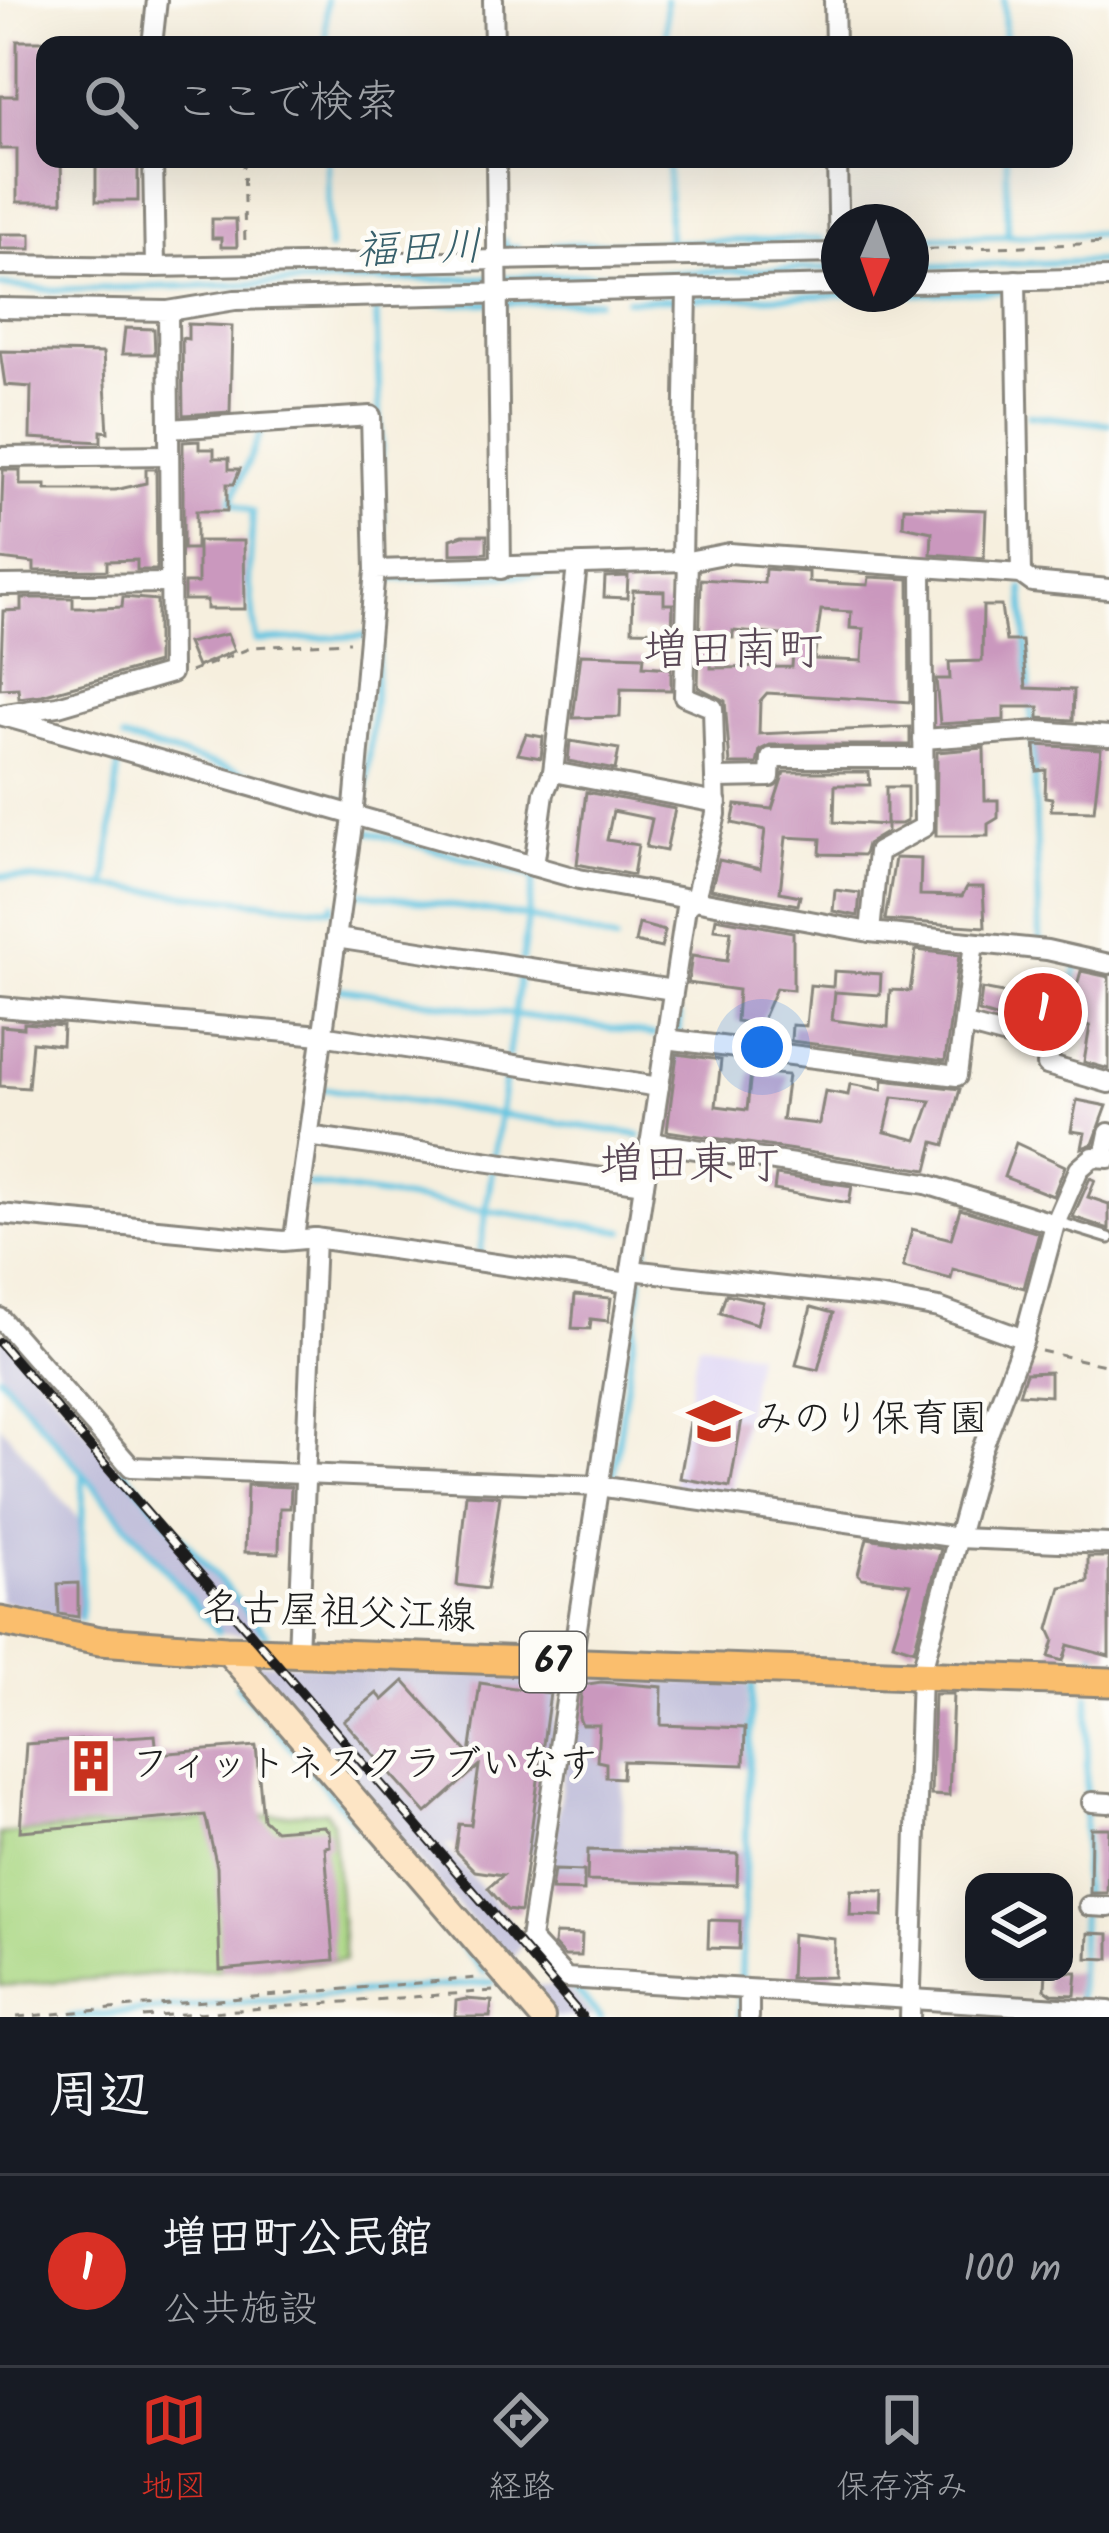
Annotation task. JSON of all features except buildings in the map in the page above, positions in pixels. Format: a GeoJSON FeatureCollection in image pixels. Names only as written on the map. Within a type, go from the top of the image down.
{"type":"FeatureCollection","features":[{"type":"Feature","properties":{"kind":"main road","name":"名古屋祖父江線"},"geometry":{"type":"LineString","coordinates":[[0,1621],[100,1641],[226,1650],[1109,1682]]}},
{"type":"Feature","properties":{"kind":"street"},"geometry":{"type":"LineString","coordinates":[[153,36],[157,0]]}},
{"type":"Feature","properties":{"kind":"street"},"geometry":{"type":"LineString","coordinates":[[493,0],[494,36]]}},
{"type":"Feature","properties":{"kind":"street"},"geometry":{"type":"LineString","coordinates":[[834,0],[835,36]]}},
{"type":"Feature","properties":{"kind":"street"},"geometry":{"type":"LineString","coordinates":[[153,168],[154,267]]}},
{"type":"Feature","properties":{"kind":"street"},"geometry":{"type":"LineString","coordinates":[[496,168],[501,569]]}},
{"type":"Feature","properties":{"kind":"street"},"geometry":{"type":"LineString","coordinates":[[837,168],[838,204]]}},
{"type":"Feature","properties":{"kind":"street"},"geometry":{"type":"LineString","coordinates":[[0,308],[169,311],[235,300],[497,278],[821,258]]}},
{"type":"Feature","properties":{"kind":"street"},"geometry":{"type":"LineString","coordinates":[[0,265],[245,265],[687,290],[821,286]]}},
{"type":"Feature","properties":{"kind":"street"},"geometry":{"type":"LineString","coordinates":[[929,282],[1109,278]]}},
{"type":"Feature","properties":{"kind":"street"},"geometry":{"type":"LineString","coordinates":[[1016,280],[1022,574]]}},
{"type":"Feature","properties":{"kind":"street"},"geometry":{"type":"LineString","coordinates":[[687,290],[684,696],[712,708],[717,803],[695,899],[686,907],[530,1939],[566,1978],[910,2008],[1109,2012]]}},
{"type":"Feature","properties":{"kind":"street"},"geometry":{"type":"LineString","coordinates":[[169,311],[171,673],[58,706],[0,715],[353,818],[658,896],[871,932],[1047,950],[1109,964]]}},
{"type":"Feature","properties":{"kind":"street"},"geometry":{"type":"LineString","coordinates":[[169,429],[371,416],[375,570],[353,818],[294,1238]]}},
{"type":"Feature","properties":{"kind":"street"},"geometry":{"type":"LineString","coordinates":[[0,457],[170,455]]}},
{"type":"Feature","properties":{"kind":"street"},"geometry":{"type":"LineString","coordinates":[[375,570],[685,561],[729,553],[1022,574],[1032,582],[1109,589]]}},
{"type":"Feature","properties":{"kind":"street"},"geometry":{"type":"LineString","coordinates":[[534,866],[544,793],[554,772],[577,566]]}},
{"type":"Feature","properties":{"kind":"street"},"geometry":{"type":"LineString","coordinates":[[871,932],[878,852],[924,827],[922,569]]}},
{"type":"Feature","properties":{"kind":"street"},"geometry":{"type":"LineString","coordinates":[[0,585],[170,583]]}},
{"type":"Feature","properties":{"kind":"street"},"geometry":{"type":"LineString","coordinates":[[717,778],[770,777],[771,758],[923,748],[1038,731],[1109,736]]}},
{"type":"Feature","properties":{"kind":"street"},"geometry":{"type":"LineString","coordinates":[[554,772],[717,803]]}},
{"type":"Feature","properties":{"kind":"street"},"geometry":{"type":"LineString","coordinates":[[336,938],[673,990]]}},
{"type":"Feature","properties":{"kind":"street"},"geometry":{"type":"LineString","coordinates":[[666,1039],[774,1057],[957,1076],[974,943]]}},
{"type":"Feature","properties":{"kind":"street"},"geometry":{"type":"LineString","coordinates":[[0,1007],[321,1035],[659,1087]]}},
{"type":"Feature","properties":{"kind":"street"},"geometry":{"type":"LineString","coordinates":[[966,1025],[1051,1048],[1047,1065],[1109,1083]]}},
{"type":"Feature","properties":{"kind":"street"},"geometry":{"type":"LineString","coordinates":[[910,2008],[921,1674],[981,1452],[1023,1342],[1056,1223],[1079,1168],[1093,1157],[1106,1158],[1109,1132]]}},
{"type":"Feature","properties":{"kind":"street"},"geometry":{"type":"LineString","coordinates":[[308,1136],[644,1184]]}},
{"type":"Feature","properties":{"kind":"street"},"geometry":{"type":"LineString","coordinates":[[650,1142],[926,1184],[1056,1223]]}},
{"type":"Feature","properties":{"kind":"street"},"geometry":{"type":"LineString","coordinates":[[0,1214],[283,1241],[315,1238],[630,1276],[902,1301],[939,1308],[1023,1342]]}},
{"type":"Feature","properties":{"kind":"street"},"geometry":{"type":"LineString","coordinates":[[298,1653],[315,1238]]}},
{"type":"Feature","properties":{"kind":"street"},"geometry":{"type":"LineString","coordinates":[[0,1318],[131,1468],[598,1486],[958,1538],[1109,1544]]}},
{"type":"Feature","properties":{"kind":"street"},"geometry":{"type":"LineString","coordinates":[[226,1650],[542,2017]]}},
{"type":"Feature","properties":{"kind":"lane"},"geometry":{"type":"LineString","coordinates":[[1056,1223],[1109,1238]]}},
{"type":"Feature","properties":{"kind":"path"},"geometry":{"type":"LineString","coordinates":[[243,168],[245,265]]}},
{"type":"Feature","properties":{"kind":"path"},"geometry":{"type":"LineString","coordinates":[[929,249],[1109,243]]}},
{"type":"Feature","properties":{"kind":"path"},"geometry":{"type":"LineString","coordinates":[[171,673],[182,676],[253,647],[369,642]]}},
{"type":"Feature","properties":{"kind":"path"},"geometry":{"type":"LineString","coordinates":[[1023,1342],[1109,1366]]}},
{"type":"Feature","properties":{"kind":"path"},"geometry":{"type":"LineString","coordinates":[[17,2017],[512,1982]]}},
{"type":"Feature","properties":{"kind":"path"},"geometry":{"type":"LineString","coordinates":[[143,2017],[512,1982]]}},
{"type":"Feature","properties":{"kind":"shaded area"},"geometry":{"type":"Polygon","coordinates":[[[0,1328],[265,1635],[222,1633],[0,1372],[0,1328]]]}},
{"type":"Feature","properties":{"kind":"shaded area","name":"みのり保育園"},"geometry":{"type":"Polygon","coordinates":[[[698,1343],[756,1353],[731,1495],[673,1485],[698,1343]]]}},
{"type":"Feature","properties":{"kind":"shaded area"},"geometry":{"type":"Polygon","coordinates":[[[0,1425],[80,1520],[79,1621],[0,1601],[0,1425]]]}},
{"type":"Feature","properties":{"kind":"shaded area"},"geometry":{"type":"Polygon","coordinates":[[[257,1662],[562,1676],[536,1851],[444,1844],[525,1939],[509,1964],[250,1670],[257,1662]]]}},
{"type":"Feature","properties":{"kind":"shaded area"},"geometry":{"type":"Polygon","coordinates":[[[577,1679],[748,1684],[746,1767],[624,1764],[622,1846],[743,1850],[742,1887],[548,1881],[577,1679]]]}},
{"type":"Feature","properties":{"kind":"shaded area"},"geometry":{"type":"Polygon","coordinates":[[[527,1986],[566,1986],[593,2017],[554,2017],[527,1986]]]}},
{"type":"Feature","properties":{"kind":"green space"},"geometry":{"type":"Polygon","coordinates":[[[326,1811],[332,1821],[345,1960],[0,1986],[0,1834],[326,1811]]]}},
{"type":"Feature","properties":{"kind":"waterway"},"geometry":{"type":"LineString","coordinates":[[326,0],[326,36]]}},
{"type":"Feature","properties":{"kind":"waterway"},"geometry":{"type":"LineString","coordinates":[[666,0],[666,36]]}},
{"type":"Feature","properties":{"kind":"waterway"},"geometry":{"type":"LineString","coordinates":[[1004,0],[1005,36]]}},
{"type":"Feature","properties":{"kind":"waterway"},"geometry":{"type":"LineString","coordinates":[[328,168],[329,249]]}},
{"type":"Feature","properties":{"kind":"waterway"},"geometry":{"type":"LineString","coordinates":[[668,168],[669,241]]}},
{"type":"Feature","properties":{"kind":"waterway"},"geometry":{"type":"LineString","coordinates":[[1006,168],[1008,236]]}},
{"type":"Feature","properties":{"kind":"waterway"},"geometry":{"type":"LineString","coordinates":[[929,238],[1109,233]]}},
{"type":"Feature","properties":{"kind":"waterway"},"geometry":{"type":"LineString","coordinates":[[554,245],[821,239]]}},
{"type":"Feature","properties":{"kind":"waterway"},"geometry":{"type":"LineString","coordinates":[[505,241],[505,247],[518,247]]}},
{"type":"Feature","properties":{"kind":"waterway","name":"福田川"},"geometry":{"type":"LineString","coordinates":[[929,266],[1109,261]]}},
{"type":"Feature","properties":{"kind":"waterway","name":"福田川"},"geometry":{"type":"LineString","coordinates":[[0,285],[50,290],[821,268]]}},
{"type":"Feature","properties":{"kind":"waterway"},"geometry":{"type":"LineString","coordinates":[[929,293],[1003,291]]}},
{"type":"Feature","properties":{"kind":"waterway"},"geometry":{"type":"LineString","coordinates":[[695,299],[821,296]]}},
{"type":"Feature","properties":{"kind":"waterway"},"geometry":{"type":"LineString","coordinates":[[627,300],[679,299]]}},
{"type":"Feature","properties":{"kind":"waterway"},"geometry":{"type":"LineString","coordinates":[[505,303],[598,301]]}},
{"type":"Feature","properties":{"kind":"waterway"},"geometry":{"type":"LineString","coordinates":[[396,305],[489,303]]}},
{"type":"Feature","properties":{"kind":"waterway"},"geometry":{"type":"LineString","coordinates":[[383,305],[376,305],[385,562]]}},
{"type":"Feature","properties":{"kind":"waterway"},"geometry":{"type":"LineString","coordinates":[[1029,415],[1109,424]]}},
{"type":"Feature","properties":{"kind":"waterway"},"geometry":{"type":"LineString","coordinates":[[263,427],[231,502],[253,512],[249,577],[256,641],[364,636]]}},
{"type":"Feature","properties":{"kind":"waterway"},"geometry":{"type":"LineString","coordinates":[[385,579],[561,574]]}},
{"type":"Feature","properties":{"kind":"waterway"},"geometry":{"type":"LineString","coordinates":[[365,807],[384,578]]}},
{"type":"Feature","properties":{"kind":"waterway"},"geometry":{"type":"LineString","coordinates":[[1023,588],[1032,724]]}},
{"type":"Feature","properties":{"kind":"waterway"},"geometry":{"type":"LineString","coordinates":[[123,739],[348,802]]}},
{"type":"Feature","properties":{"kind":"waterway"},"geometry":{"type":"LineString","coordinates":[[1033,741],[1040,941]]}},
{"type":"Feature","properties":{"kind":"waterway"},"geometry":{"type":"LineString","coordinates":[[106,886],[119,760]]}},
{"type":"Feature","properties":{"kind":"waterway"},"geometry":{"type":"LineString","coordinates":[[358,829],[534,877],[522,960]]}},
{"type":"Feature","properties":{"kind":"waterway"},"geometry":{"type":"LineString","coordinates":[[0,876],[332,909],[333,904]]}},
{"type":"Feature","properties":{"kind":"waterway"},"geometry":{"type":"LineString","coordinates":[[349,891],[529,917],[616,941]]}},
{"type":"Feature","properties":{"kind":"waterway"},"geometry":{"type":"LineString","coordinates":[[1066,1013],[1078,964]]}},
{"type":"Feature","properties":{"kind":"waterway"},"geometry":{"type":"LineString","coordinates":[[508,1056],[520,973]]}},
{"type":"Feature","properties":{"kind":"waterway"},"geometry":{"type":"LineString","coordinates":[[335,988],[654,1035]]}},
{"type":"Feature","properties":{"kind":"waterway"},"geometry":{"type":"LineString","coordinates":[[678,1033],[680,1016]]}},
{"type":"Feature","properties":{"kind":"waterway"},"geometry":{"type":"LineString","coordinates":[[663,1136],[675,1052]]}},
{"type":"Feature","properties":{"kind":"waterway"},"geometry":{"type":"LineString","coordinates":[[494,1154],[506,1070]]}},
{"type":"Feature","properties":{"kind":"waterway"},"geometry":{"type":"LineString","coordinates":[[319,1088],[640,1135]]}},
{"type":"Feature","properties":{"kind":"waterway"},"geometry":{"type":"LineString","coordinates":[[644,1264],[661,1149]]}},
{"type":"Feature","properties":{"kind":"waterway"},"geometry":{"type":"LineString","coordinates":[[480,1254],[492,1170]]}},
{"type":"Feature","properties":{"kind":"waterway"},"geometry":{"type":"LineString","coordinates":[[307,1184],[624,1231]]}},
{"type":"Feature","properties":{"kind":"waterway"},"geometry":{"type":"LineString","coordinates":[[613,1480],[642,1278]]}},
{"type":"Feature","properties":{"kind":"waterway"},"geometry":{"type":"LineString","coordinates":[[0,1376],[218,1632]]}},
{"type":"Feature","properties":{"kind":"waterway"},"geometry":{"type":"LineString","coordinates":[[124,1470],[267,1635]]}},
{"type":"Feature","properties":{"kind":"waterway"},"geometry":{"type":"LineString","coordinates":[[81,1619],[83,1474]]}},
{"type":"Feature","properties":{"kind":"waterway"},"geometry":{"type":"LineString","coordinates":[[1092,1665],[1097,1646]]}},
{"type":"Feature","properties":{"kind":"waterway"},"geometry":{"type":"LineString","coordinates":[[237,1685],[386,1858]]}},
{"type":"Feature","properties":{"kind":"waterway"},"geometry":{"type":"LineString","coordinates":[[741,1982],[752,1685]]}},
{"type":"Feature","properties":{"kind":"waterway"},"geometry":{"type":"LineString","coordinates":[[1079,2002],[1089,1695]]}},
{"type":"Feature","properties":{"kind":"waterway"},"geometry":{"type":"LineString","coordinates":[[401,1876],[484,1972]]}},
{"type":"Feature","properties":{"kind":"waterway"},"geometry":{"type":"LineString","coordinates":[[69,2017],[493,1982]]}},
{"type":"Feature","properties":{"kind":"waterway"},"geometry":{"type":"LineString","coordinates":[[571,1984],[600,2017]]}},
{"type":"Feature","properties":{"kind":"waterway"},"geometry":{"type":"LineString","coordinates":[[740,1996],[740,2017]]}},
{"type":"Feature","properties":{"kind":"railway"},"geometry":{"type":"LineString","coordinates":[[0,1343],[582,2017]]}},
{"type":"Feature","properties":{"kind":"place","name":"増田町公民館"},"geometry":{"type":"Point","coordinates":[1043,1012]}},
{"type":"Feature","properties":{"kind":"place","name":"みのり保育園"},"geometry":{"type":"Point","coordinates":[714,1421]}},
{"type":"Feature","properties":{"kind":"place","name":"フィットネスクラブいなす"},"geometry":{"type":"Point","coordinates":[91,1766]}},
{"type":"Feature","properties":{"kind":"district","name":"増田南町"},"geometry":{"type":"Point","coordinates":[733,652]}},
{"type":"Feature","properties":{"kind":"district","name":"増田東町"},"geometry":{"type":"Point","coordinates":[689,1166]}}]}
